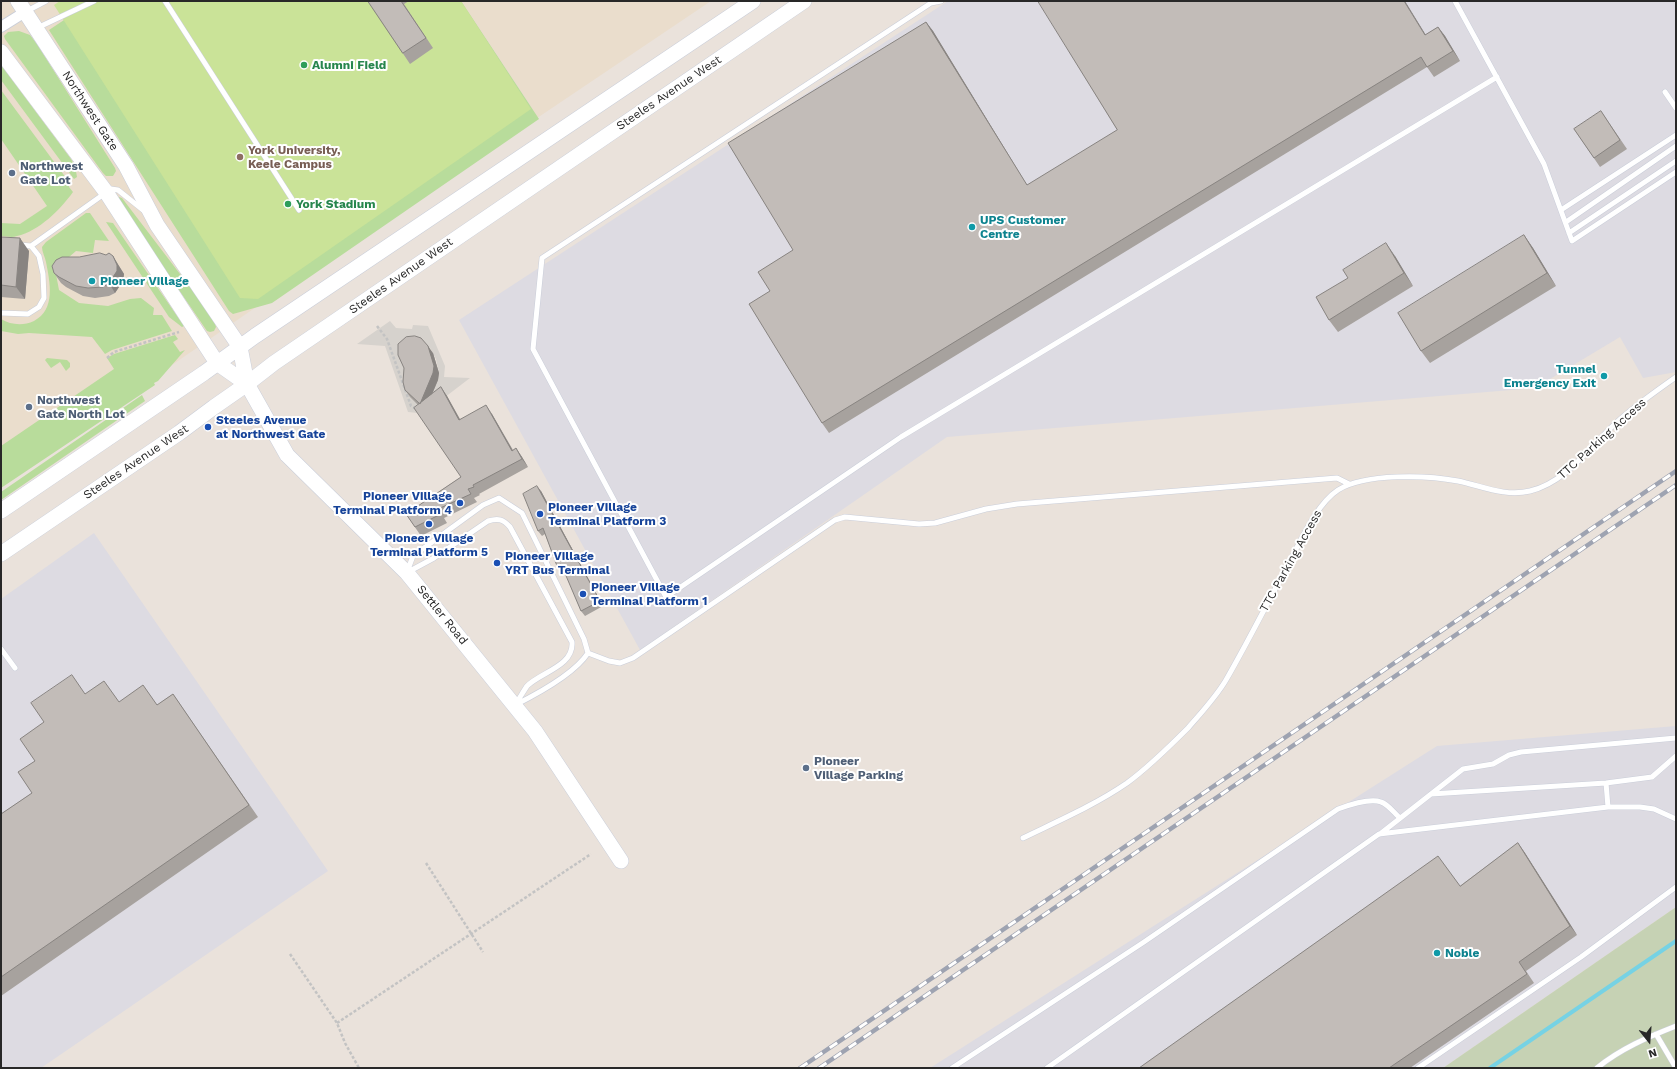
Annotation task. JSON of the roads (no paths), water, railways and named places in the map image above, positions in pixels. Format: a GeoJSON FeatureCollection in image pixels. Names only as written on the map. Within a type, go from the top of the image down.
{"type":"FeatureCollection","features":[{"type":"Feature","properties":{"kind":"main road"},"geometry":{"type":"LineString","coordinates":[[1,511],[240,347],[753,1]]}},
{"type":"Feature","properties":{"kind":"main road","name":"Steeles Avenue West"},"geometry":{"type":"LineString","coordinates":[[1,554],[179,433],[280,359],[804,1]]}},
{"type":"Feature","properties":{"kind":"main road","name":"Northwest Gate"},"geometry":{"type":"LineString","coordinates":[[21,6],[126,166],[157,225],[240,347],[247,384]]}},
{"type":"Feature","properties":{"kind":"main road"},"geometry":{"type":"LineString","coordinates":[[1,52],[106,192],[217,363],[247,384]]}},
{"type":"Feature","properties":{"kind":"main road","name":"Settler Road"},"geometry":{"type":"LineString","coordinates":[[247,384],[287,455],[407,572],[515,705],[535,731],[621,861]]}},
{"type":"Feature","properties":{"kind":"street"},"geometry":{"type":"LineString","coordinates":[[1,27],[21,6]]}},
{"type":"Feature","properties":{"kind":"lane"},"geometry":{"type":"LineString","coordinates":[[21,6],[46,1]]}},
{"type":"Feature","properties":{"kind":"lane"},"geometry":{"type":"LineString","coordinates":[[36,29],[94,1]]}},
{"type":"Feature","properties":{"kind":"lane"},"geometry":{"type":"LineString","coordinates":[[165,1],[299,210]]}},
{"type":"Feature","properties":{"kind":"lane"},"geometry":{"type":"LineString","coordinates":[[941,1],[931,3],[542,258],[533,349],[666,597],[901,437],[1497,76]]}},
{"type":"Feature","properties":{"kind":"lane"},"geometry":{"type":"LineString","coordinates":[[1456,1],[1544,164],[1572,241],[1676,172]]}},
{"type":"Feature","properties":{"kind":"lane"},"geometry":{"type":"LineString","coordinates":[[1665,92],[1676,108]]}},
{"type":"Feature","properties":{"kind":"lane"},"geometry":{"type":"LineString","coordinates":[[1561,210],[1676,135]]}},
{"type":"Feature","properties":{"kind":"lane"},"geometry":{"type":"LineString","coordinates":[[1566,222],[1676,146]]}},
{"type":"Feature","properties":{"kind":"lane"},"geometry":{"type":"LineString","coordinates":[[1569,233],[1676,161]]}},
{"type":"Feature","properties":{"kind":"lane","name":"Northwest Gate"},"geometry":{"type":"LineString","coordinates":[[106,192],[112,189],[118,190],[136,203],[157,225]]}},
{"type":"Feature","properties":{"kind":"lane"},"geometry":{"type":"LineString","coordinates":[[16,245],[31,246],[106,192]]}},
{"type":"Feature","properties":{"kind":"lane"},"geometry":{"type":"LineString","coordinates":[[1,313],[28,314],[39,307],[44,298],[43,274],[39,256],[31,246]]}},
{"type":"Feature","properties":{"kind":"lane","name":"TTC Parking Access"},"geometry":{"type":"LineString","coordinates":[[1023,838],[1102,798],[1128,782],[1164,752],[1198,717],[1225,682],[1308,528],[1324,502],[1337,490],[1349,484],[1378,478],[1430,477],[1491,490],[1516,493],[1530,491],[1549,485],[1562,476],[1617,422],[1650,395],[1676,377]]}},
{"type":"Feature","properties":{"kind":"lane"},"geometry":{"type":"LineString","coordinates":[[588,653],[609,661],[620,663],[633,658],[835,520],[845,517],[919,524],[936,523],[986,509],[1017,504],[1337,478],[1349,484]]}},
{"type":"Feature","properties":{"kind":"lane"},"geometry":{"type":"LineString","coordinates":[[407,572],[413,556],[484,505],[499,498],[522,513],[584,639],[588,653]]}},
{"type":"Feature","properties":{"kind":"lane"},"geometry":{"type":"LineString","coordinates":[[407,572],[434,558],[488,521],[496,519],[503,520],[510,527],[572,642],[573,648],[567,658],[528,686],[515,705]]}},
{"type":"Feature","properties":{"kind":"lane"},"geometry":{"type":"LineString","coordinates":[[1,649],[15,668]]}},
{"type":"Feature","properties":{"kind":"lane"},"geometry":{"type":"LineString","coordinates":[[515,705],[534,695],[580,664],[588,653]]}},
{"type":"Feature","properties":{"kind":"lane"},"geometry":{"type":"LineString","coordinates":[[1047,1068],[1380,834],[1463,769],[1493,764],[1509,755],[1521,752],[1676,738]]}},
{"type":"Feature","properties":{"kind":"lane"},"geometry":{"type":"LineString","coordinates":[[1430,794],[1606,783],[1652,777],[1676,756]]}},
{"type":"Feature","properties":{"kind":"lane"},"geometry":{"type":"LineString","coordinates":[[1606,783],[1608,807]]}},
{"type":"Feature","properties":{"kind":"lane"},"geometry":{"type":"LineString","coordinates":[[952,1068],[1144,942],[1338,809],[1354,803],[1375,801],[1382,802],[1400,818]]}},
{"type":"Feature","properties":{"kind":"lane"},"geometry":{"type":"LineString","coordinates":[[1380,834],[1608,807],[1640,807],[1654,809],[1676,820]]}},
{"type":"Feature","properties":{"kind":"lane"},"geometry":{"type":"LineString","coordinates":[[1418,1068],[1581,957],[1676,887]]}},
{"type":"Feature","properties":{"kind":"lane"},"geometry":{"type":"LineString","coordinates":[[1597,1068],[1609,1058],[1656,1034],[1676,1026]]}},
{"type":"Feature","properties":{"kind":"lane"},"geometry":{"type":"LineString","coordinates":[[1656,1034],[1676,1068]]}},
{"type":"Feature","properties":{"kind":"waterway"},"geometry":{"type":"LineString","coordinates":[[1490,1068],[1676,941]]}},
{"type":"Feature","properties":{"kind":"railway"},"geometry":{"type":"LineString","coordinates":[[800,1068],[1676,471]]}},
{"type":"Feature","properties":{"kind":"railway"},"geometry":{"type":"LineString","coordinates":[[819,1068],[1676,485]]}},
{"type":"Feature","properties":{"kind":"place","name":"Alumni Field"},"geometry":{"type":"Point","coordinates":[304,65]}},
{"type":"Feature","properties":{"kind":"place","name":"York University, Keele Campus"},"geometry":{"type":"Point","coordinates":[240,157]}},
{"type":"Feature","properties":{"kind":"place","name":"Northwest Gate Lot"},"geometry":{"type":"Point","coordinates":[12,173]}},
{"type":"Feature","properties":{"kind":"place","name":"York Stadium"},"geometry":{"type":"Point","coordinates":[288,204]}},
{"type":"Feature","properties":{"kind":"place","name":"UPS Customer Centre"},"geometry":{"type":"Point","coordinates":[972,227]}},
{"type":"Feature","properties":{"kind":"place","name":"Pioneer Village"},"geometry":{"type":"Point","coordinates":[92,281]}},
{"type":"Feature","properties":{"kind":"place","name":"Tunnel Emergency Exit"},"geometry":{"type":"Point","coordinates":[1604,376]}},
{"type":"Feature","properties":{"kind":"place","name":"Northwest Gate North Lot"},"geometry":{"type":"Point","coordinates":[29,407]}},
{"type":"Feature","properties":{"kind":"place","name":"Steeles Avenue at Northwest Gate"},"geometry":{"type":"Point","coordinates":[208,427]}},
{"type":"Feature","properties":{"kind":"place","name":"Pioneer Village Terminal Platform 4"},"geometry":{"type":"Point","coordinates":[460,503]}},
{"type":"Feature","properties":{"kind":"place","name":"Pioneer Village Terminal Platform 3"},"geometry":{"type":"Point","coordinates":[540,514]}},
{"type":"Feature","properties":{"kind":"place","name":"Pioneer Village Terminal Platform 5"},"geometry":{"type":"Point","coordinates":[429,524]}},
{"type":"Feature","properties":{"kind":"place","name":"Pioneer Village YRT Bus Terminal"},"geometry":{"type":"Point","coordinates":[497,563]}},
{"type":"Feature","properties":{"kind":"place","name":"Pioneer Village Terminal Platform 1"},"geometry":{"type":"Point","coordinates":[583,594]}},
{"type":"Feature","properties":{"kind":"place","name":"Pioneer Village Parking"},"geometry":{"type":"Point","coordinates":[806,768]}},
{"type":"Feature","properties":{"kind":"place","name":"Noble"},"geometry":{"type":"Point","coordinates":[1437,953]}}]}
